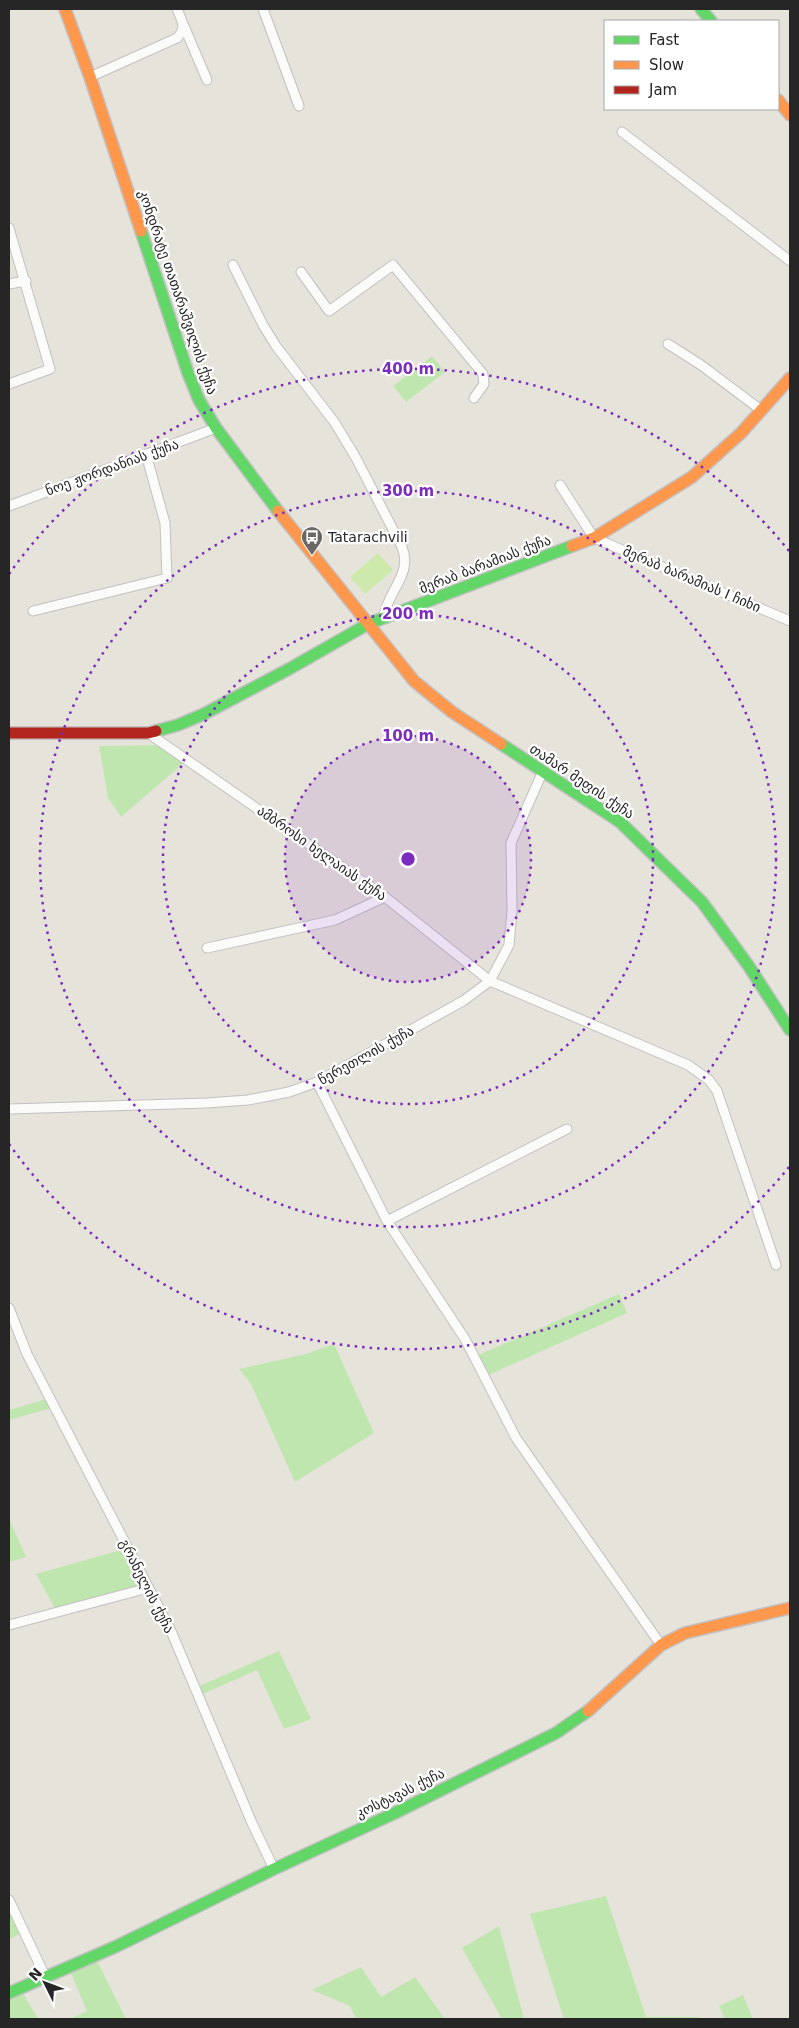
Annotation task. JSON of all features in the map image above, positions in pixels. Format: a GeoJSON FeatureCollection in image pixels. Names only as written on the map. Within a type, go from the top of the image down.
{"type":"FeatureCollection","features":[{"type":"Feature","properties":{"kind":"street","name":"კონდრატე თათარაშვილის ქუჩა"},"geometry":{"type":"LineString","coordinates":[[65,9],[90,77],[188,373],[199,400],[216,428],[301,542],[370,626]]}},
{"type":"Feature","properties":{"kind":"street"},"geometry":{"type":"LineString","coordinates":[[177,9],[207,80]]}},
{"type":"Feature","properties":{"kind":"street"},"geometry":{"type":"LineString","coordinates":[[263,9],[299,106]]}},
{"type":"Feature","properties":{"kind":"street"},"geometry":{"type":"LineString","coordinates":[[701,9],[710,20]]}},
{"type":"Feature","properties":{"kind":"street"},"geometry":{"type":"LineString","coordinates":[[90,77],[177,38],[184,26]]}},
{"type":"Feature","properties":{"kind":"street"},"geometry":{"type":"LineString","coordinates":[[779,101],[790,115]]}},
{"type":"Feature","properties":{"kind":"street"},"geometry":{"type":"LineString","coordinates":[[622,132],[790,261]]}},
{"type":"Feature","properties":{"kind":"street"},"geometry":{"type":"LineString","coordinates":[[9,228],[26,281],[50,369],[9,384]]}},
{"type":"Feature","properties":{"kind":"street"},"geometry":{"type":"LineString","coordinates":[[234,265],[263,325],[276,346],[335,423],[352,451],[402,547],[405,556],[404,568],[385,604],[383,619]]}},
{"type":"Feature","properties":{"kind":"street"},"geometry":{"type":"LineString","coordinates":[[301,272],[329,311],[393,265],[483,374],[484,384],[474,398]]}},
{"type":"Feature","properties":{"kind":"street"},"geometry":{"type":"LineString","coordinates":[[9,284],[26,281]]}},
{"type":"Feature","properties":{"kind":"street"},"geometry":{"type":"LineString","coordinates":[[668,344],[701,365],[761,410]]}},
{"type":"Feature","properties":{"kind":"street","name":"მერაბ ბარამიას ქუჩა"},"geometry":{"type":"LineString","coordinates":[[9,733],[148,733],[178,725],[204,714],[383,619],[594,538],[692,477],[741,432],[790,378]]}},
{"type":"Feature","properties":{"kind":"street","name":"ნოე ჟორდანიას ქუჩა"},"geometry":{"type":"LineString","coordinates":[[9,506],[216,428]]}},
{"type":"Feature","properties":{"kind":"street"},"geometry":{"type":"LineString","coordinates":[[33,611],[168,578],[165,523],[146,454]]}},
{"type":"Feature","properties":{"kind":"street"},"geometry":{"type":"LineString","coordinates":[[560,485],[594,538]]}},
{"type":"Feature","properties":{"kind":"street","name":"მერაბ ბარამიას I ჩიხი"},"geometry":{"type":"LineString","coordinates":[[594,538],[790,621]]}},
{"type":"Feature","properties":{"kind":"street","name":"თამარ მეფის ქუჩა"},"geometry":{"type":"LineString","coordinates":[[370,626],[414,681],[452,712],[620,822],[702,902],[748,966],[790,1030]]}},
{"type":"Feature","properties":{"kind":"street","name":"ამბროსი ხელაიას ქუჩა"},"geometry":{"type":"LineString","coordinates":[[148,733],[385,897],[490,981],[688,1065],[709,1080],[717,1091],[776,1265]]}},
{"type":"Feature","properties":{"kind":"street","name":"წერეთლის ქუჩა"},"geometry":{"type":"LineString","coordinates":[[9,1109],[207,1103],[248,1100],[289,1092],[317,1082],[463,1001],[490,981],[509,945],[512,912],[511,843],[543,771]]}},
{"type":"Feature","properties":{"kind":"street"},"geometry":{"type":"LineString","coordinates":[[207,948],[335,920],[385,897]]}},
{"type":"Feature","properties":{"kind":"street"},"geometry":{"type":"LineString","coordinates":[[317,1082],[387,1221],[465,1339],[516,1438],[661,1645]]}},
{"type":"Feature","properties":{"kind":"street"},"geometry":{"type":"LineString","coordinates":[[387,1221],[567,1129]]}},
{"type":"Feature","properties":{"kind":"street","name":"გრანელის ქუჩა"},"geometry":{"type":"LineString","coordinates":[[9,1308],[28,1354],[171,1631],[252,1823],[274,1868]]}},
{"type":"Feature","properties":{"kind":"street"},"geometry":{"type":"LineString","coordinates":[[9,1625],[148,1588]]}},
{"type":"Feature","properties":{"kind":"street","name":"კოსტავას ქუჩა"},"geometry":{"type":"LineString","coordinates":[[9,1993],[117,1946],[274,1868],[394,1813],[556,1733],[586,1713],[661,1645],[684,1633],[790,1608]]}},
{"type":"Feature","properties":{"kind":"street"},"geometry":{"type":"LineString","coordinates":[[9,1900],[45,1976]]}},
{"type":"Feature","properties":{"kind":"green space"},"geometry":{"type":"Polygon","coordinates":[[[432,356],[445,372],[406,402],[393,386],[432,356]]]}},
{"type":"Feature","properties":{"kind":"green space"},"geometry":{"type":"Polygon","coordinates":[[[378,553],[393,570],[365,594],[350,577],[378,553]]]}},
{"type":"Feature","properties":{"kind":"green space"},"geometry":{"type":"Polygon","coordinates":[[[165,745],[187,760],[121,817],[108,798],[99,746],[165,745]]]}},
{"type":"Feature","properties":{"kind":"green space"},"geometry":{"type":"Polygon","coordinates":[[[619,1294],[627,1313],[484,1377],[474,1357],[619,1294]]]}},
{"type":"Feature","properties":{"kind":"green space"},"geometry":{"type":"Polygon","coordinates":[[[334,1344],[374,1433],[295,1482],[251,1384],[239,1369],[306,1354],[334,1344]]]}},
{"type":"Feature","properties":{"kind":"green space"},"geometry":{"type":"Polygon","coordinates":[[[50,1398],[55,1407],[9,1420],[9,1410],[50,1398]]]}},
{"type":"Feature","properties":{"kind":"green space"},"geometry":{"type":"Polygon","coordinates":[[[9,1518],[26,1557],[9,1562],[9,1518]]]}},
{"type":"Feature","properties":{"kind":"green space"},"geometry":{"type":"Polygon","coordinates":[[[128,1548],[148,1588],[57,1612],[36,1574],[128,1548]]]}},
{"type":"Feature","properties":{"kind":"green space"},"geometry":{"type":"Polygon","coordinates":[[[279,1651],[311,1719],[284,1729],[257,1670],[198,1696],[195,1688],[279,1651]]]}},
{"type":"Feature","properties":{"kind":"green space"},"geometry":{"type":"Polygon","coordinates":[[[606,1896],[646,2017],[698,2017],[699,2019],[564,2019],[530,1914],[606,1896]]]}},
{"type":"Feature","properties":{"kind":"green space"},"geometry":{"type":"Polygon","coordinates":[[[9,1900],[24,1932],[9,1939],[9,1900]]]}},
{"type":"Feature","properties":{"kind":"green space"},"geometry":{"type":"Polygon","coordinates":[[[499,1926],[524,2019],[502,2019],[462,1948],[499,1926]]]}},
{"type":"Feature","properties":{"kind":"green space"},"geometry":{"type":"Polygon","coordinates":[[[94,1955],[126,2019],[75,2019],[74,2017],[87,2011],[68,1966],[94,1955]]]}},
{"type":"Feature","properties":{"kind":"green space"},"geometry":{"type":"Polygon","coordinates":[[[361,1967],[381,1997],[415,1977],[445,2019],[356,2019],[350,2006],[312,1990],[361,1967]]]}},
{"type":"Feature","properties":{"kind":"green space"},"geometry":{"type":"Polygon","coordinates":[[[20,1988],[38,2019],[9,2019],[9,1993],[20,1988]]]}},
{"type":"Feature","properties":{"kind":"green space"},"geometry":{"type":"Polygon","coordinates":[[[743,1995],[753,2019],[725,2019],[719,2006],[743,1995]]]}},
{"type":"Feature","properties":{"kind":"traffic: fast"},"geometry":{"type":"LineString","coordinates":[[701,9],[710,20]]}},
{"type":"Feature","properties":{"kind":"traffic: fast"},"geometry":{"type":"LineString","coordinates":[[141,231],[188,373],[199,400],[216,428],[278,511]]}},
{"type":"Feature","properties":{"kind":"traffic: fast"},"geometry":{"type":"LineString","coordinates":[[156,731],[178,725],[204,714],[368,624],[572,546]]}},
{"type":"Feature","properties":{"kind":"traffic: fast"},"geometry":{"type":"LineString","coordinates":[[501,744],[620,822],[702,902],[748,965],[790,1030]]}},
{"type":"Feature","properties":{"kind":"traffic: fast"},"geometry":{"type":"LineString","coordinates":[[9,1993],[117,1946],[274,1869],[395,1813],[556,1733],[588,1711]]}},
{"type":"Feature","properties":{"kind":"traffic: slow"},"geometry":{"type":"LineString","coordinates":[[65,9],[90,77],[141,231]]}},
{"type":"Feature","properties":{"kind":"traffic: slow"},"geometry":{"type":"LineString","coordinates":[[779,101],[790,115]]}},
{"type":"Feature","properties":{"kind":"traffic: slow"},"geometry":{"type":"LineString","coordinates":[[572,546],[594,538],[692,477],[741,433],[790,378]]}},
{"type":"Feature","properties":{"kind":"traffic: slow"},"geometry":{"type":"LineString","coordinates":[[278,511],[414,681],[452,712],[501,744]]}},
{"type":"Feature","properties":{"kind":"traffic: slow"},"geometry":{"type":"LineString","coordinates":[[588,1711],[661,1645],[685,1633],[790,1608]]}},
{"type":"Feature","properties":{"kind":"traffic: jam"},"geometry":{"type":"LineString","coordinates":[[9,733],[148,733],[156,731]]}},
{"type":"Feature","properties":{"kind":"place","name":"Tatarachvili"},"geometry":{"type":"Point","coordinates":[312,556]}}]}
